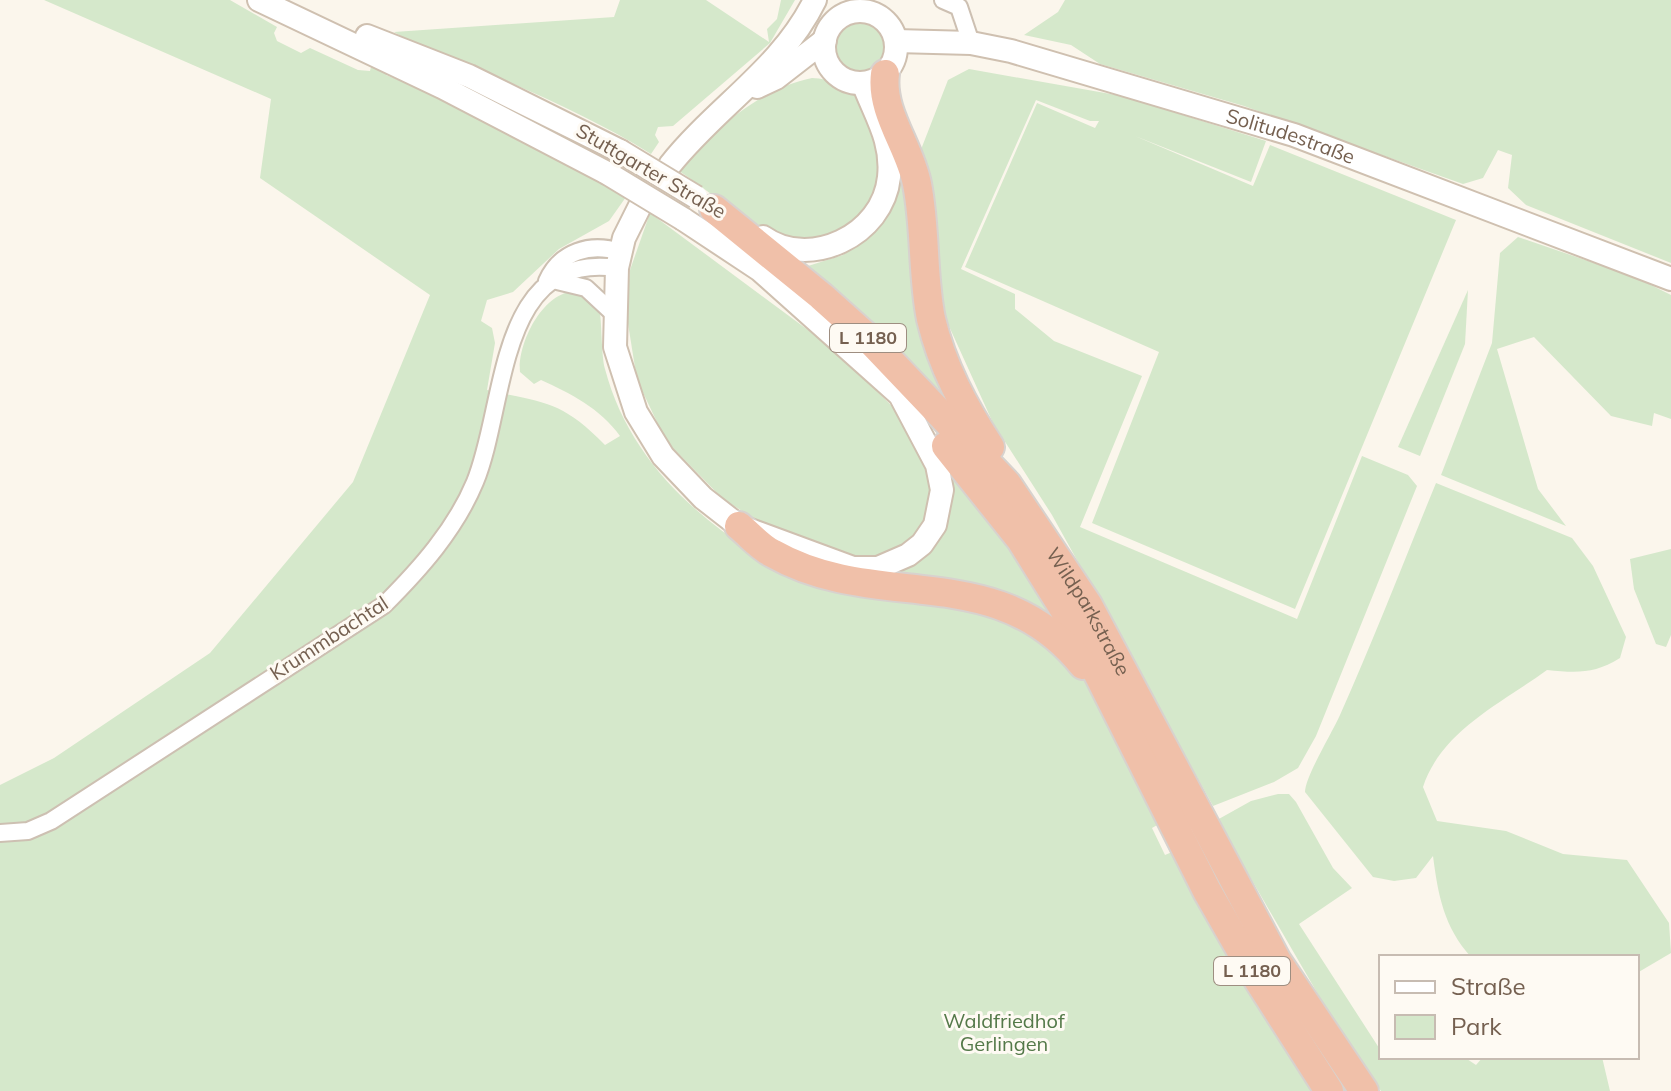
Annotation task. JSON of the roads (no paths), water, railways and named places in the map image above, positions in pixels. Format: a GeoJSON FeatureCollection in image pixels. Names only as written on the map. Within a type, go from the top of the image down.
{"type":"FeatureCollection","features":[{"type":"Feature","properties":{"kind":"highway"},"geometry":{"type":"LineString","coordinates":[[874,78],[883,90],[917,182],[926,280],[938,346],[952,381],[996,458],[1007,484]]}},
{"type":"Feature","properties":{"kind":"highway","name":"Wildparkstraße"},"geometry":{"type":"LineString","coordinates":[[705,203],[821,296],[869,339],[1007,484],[1088,605],[1255,975],[1329,1091]]}},
{"type":"Feature","properties":{"kind":"highway","name":"Wildparkstraße"},"geometry":{"type":"LineString","coordinates":[[900,395],[976,481],[1021,540],[1072,622],[1103,680],[1108,699],[1182,813]]}},
{"type":"Feature","properties":{"kind":"highway"},"geometry":{"type":"LineString","coordinates":[[739,526],[768,551],[813,572],[863,583],[968,595],[1024,614],[1068,646],[1108,699]]}},
{"type":"Feature","properties":{"kind":"highway","name":"Wildparkstraße"},"geometry":{"type":"LineString","coordinates":[[1195,840],[1364,1091]]}},
{"type":"Feature","properties":{"kind":"main road","name":"Stuttgarter Straße"},"geometry":{"type":"LineString","coordinates":[[259,0],[620,151],[744,224],[777,247],[795,252],[844,241],[862,228],[885,192],[889,159],[874,78]]}},
{"type":"Feature","properties":{"kind":"main road"},"geometry":{"type":"LineString","coordinates":[[670,165],[693,137],[741,94],[795,36],[815,0]]}},
{"type":"Feature","properties":{"kind":"main road"},"geometry":{"type":"LineString","coordinates":[[776,78],[832,20],[857,6],[885,21],[896,41],[895,59],[874,78],[851,82],[832,69],[824,50],[832,20]]}},
{"type":"Feature","properties":{"kind":"main road","name":"Solitudestraße"},"geometry":{"type":"LineString","coordinates":[[896,41],[971,43],[1056,63],[1294,135],[1671,279]]}},
{"type":"Feature","properties":{"kind":"main road"},"geometry":{"type":"LineString","coordinates":[[741,94],[776,78],[832,69]]}},
{"type":"Feature","properties":{"kind":"main road","name":"Stuttgarter Straße"},"geometry":{"type":"LineString","coordinates":[[455,82],[683,219]]}},
{"type":"Feature","properties":{"kind":"main road"},"geometry":{"type":"LineString","coordinates":[[640,206],[619,260],[614,314],[615,347],[625,385],[651,439],[677,473],[739,526],[853,568],[878,568],[908,555],[935,525],[942,490],[937,465],[900,395]]}},
{"type":"Feature","properties":{"kind":"main road","name":"Wildparkstraße"},"geometry":{"type":"LineString","coordinates":[[683,219],[760,270],[900,395]]}},
{"type":"Feature","properties":{"kind":"street"},"geometry":{"type":"LineString","coordinates":[[943,0],[959,7],[971,43]]}},
{"type":"Feature","properties":{"kind":"street"},"geometry":{"type":"LineString","coordinates":[[547,281],[619,260]]}},
{"type":"Feature","properties":{"kind":"street"},"geometry":{"type":"LineString","coordinates":[[547,281],[586,288],[614,314]]}},
{"type":"Feature","properties":{"kind":"street","name":"Krummbachtal"},"geometry":{"type":"LineString","coordinates":[[0,833],[28,831],[51,821],[394,595],[422,566],[474,484],[488,445],[515,331],[531,298],[547,281]]}},
{"type":"Feature","properties":{"kind":"park label","name":"Waldfriedhof Gerlingen"},"geometry":{"type":"Point","coordinates":[1004,1032]}}]}
